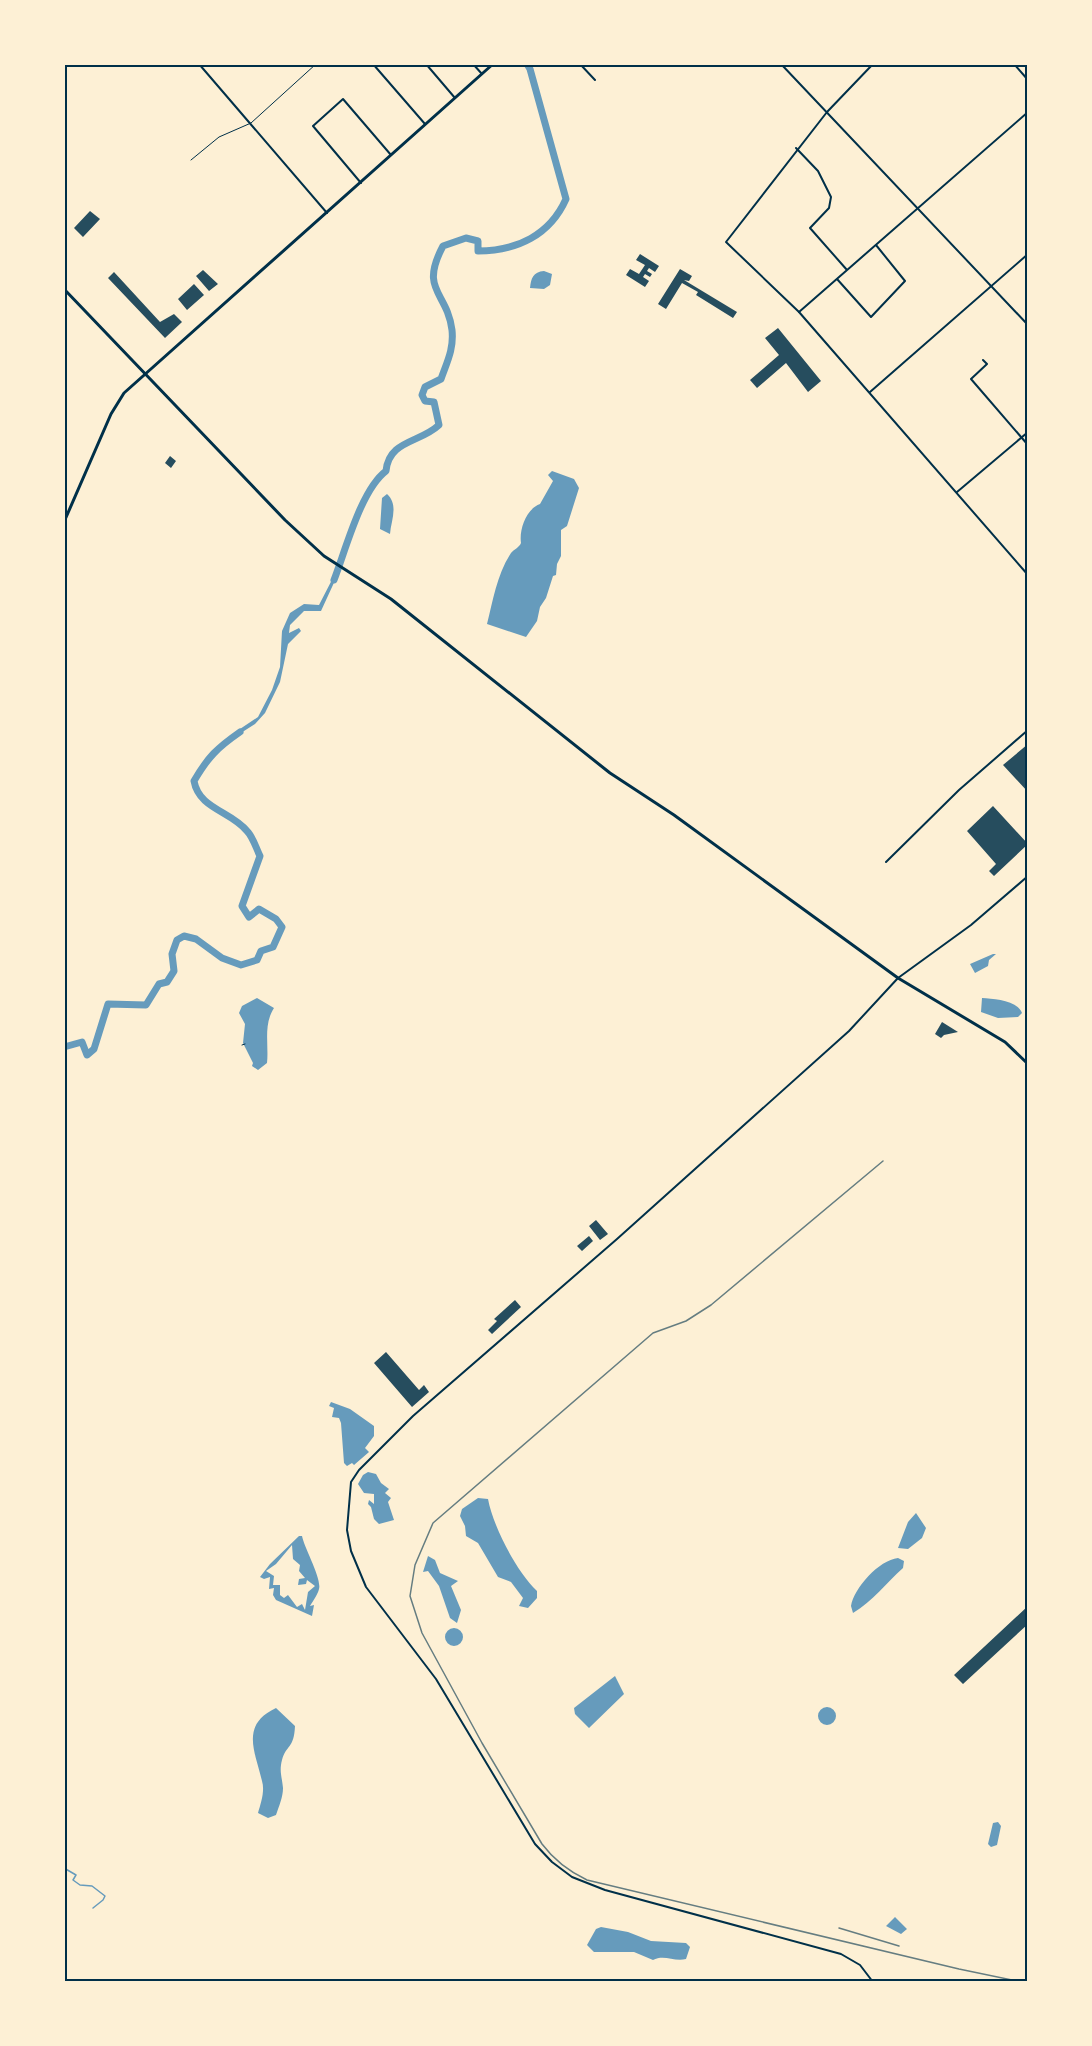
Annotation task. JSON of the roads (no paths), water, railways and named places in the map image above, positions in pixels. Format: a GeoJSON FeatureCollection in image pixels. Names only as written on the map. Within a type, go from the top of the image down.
{"type":"FeatureCollection","features":[{"type":"Feature","properties":{"kind":"main road"},"geometry":{"type":"LineString","coordinates":[[64,522],[112,411],[124,393],[493,64]]}},
{"type":"Feature","properties":{"kind":"main road"},"geometry":{"type":"LineString","coordinates":[[64,289],[285,520],[335,564],[391,599],[610,773],[674,815],[898,978],[997,1037],[1028,1064]]}},
{"type":"Feature","properties":{"kind":"street"},"geometry":{"type":"LineString","coordinates":[[199,64],[221,94],[251,123],[327,213]]}},
{"type":"Feature","properties":{"kind":"street"},"geometry":{"type":"LineString","coordinates":[[373,64],[425,124]]}},
{"type":"Feature","properties":{"kind":"street"},"geometry":{"type":"LineString","coordinates":[[426,64],[455,98]]}},
{"type":"Feature","properties":{"kind":"street"},"geometry":{"type":"LineString","coordinates":[[473,64],[482,74]]}},
{"type":"Feature","properties":{"kind":"street"},"geometry":{"type":"LineString","coordinates":[[580,64],[595,80]]}},
{"type":"Feature","properties":{"kind":"street"},"geometry":{"type":"LineString","coordinates":[[781,64],[1028,325]]}},
{"type":"Feature","properties":{"kind":"street"},"geometry":{"type":"LineString","coordinates":[[873,64],[796,148],[726,242],[799,312],[1028,575]]}},
{"type":"Feature","properties":{"kind":"street"},"geometry":{"type":"LineString","coordinates":[[1014,64],[1028,80]]}},
{"type":"Feature","properties":{"kind":"street"},"geometry":{"type":"LineString","coordinates":[[360,183],[313,126],[344,99],[391,155]]}},
{"type":"Feature","properties":{"kind":"street"},"geometry":{"type":"LineString","coordinates":[[799,312],[1028,112]]}},
{"type":"Feature","properties":{"kind":"street"},"geometry":{"type":"LineString","coordinates":[[796,148],[818,171],[831,197],[829,207],[810,228],[848,270]]}},
{"type":"Feature","properties":{"kind":"street"},"geometry":{"type":"LineString","coordinates":[[837,279],[871,317],[905,281],[876,244]]}},
{"type":"Feature","properties":{"kind":"street"},"geometry":{"type":"LineString","coordinates":[[870,392],[1028,254]]}},
{"type":"Feature","properties":{"kind":"street"},"geometry":{"type":"LineString","coordinates":[[983,360],[987,364],[971,379],[1028,445]]}},
{"type":"Feature","properties":{"kind":"street"},"geometry":{"type":"LineString","coordinates":[[957,492],[1028,432]]}},
{"type":"Feature","properties":{"kind":"street"},"geometry":{"type":"LineString","coordinates":[[886,862],[959,790],[1028,730]]}},
{"type":"Feature","properties":{"kind":"street"},"geometry":{"type":"LineString","coordinates":[[873,1982],[860,1965],[841,1954],[591,1885],[562,1871],[543,1854],[525,1829],[436,1679],[378,1605],[357,1570],[347,1530],[346,1509],[351,1482],[359,1470],[394,1434],[849,1031],[898,978],[969,927],[1028,876]]}},
{"type":"Feature","properties":{"kind":"lane"},"geometry":{"type":"LineString","coordinates":[[191,160],[219,137],[251,123],[316,64]]}},
{"type":"Feature","properties":{"kind":"water"},"geometry":{"type":"Polygon","coordinates":[[[544,271],[552,274],[550,285],[544,289],[530,288],[533,276],[544,271]]]}},
{"type":"Feature","properties":{"kind":"water"},"geometry":{"type":"Polygon","coordinates":[[[552,471],[574,479],[579,488],[567,526],[561,530],[561,556],[557,564],[556,575],[553,576],[546,598],[540,607],[537,621],[526,637],[487,624],[502,570],[511,553],[521,543],[522,526],[527,515],[540,504],[553,481],[548,475],[552,471]]]}},
{"type":"Feature","properties":{"kind":"water"},"geometry":{"type":"Polygon","coordinates":[[[387,494],[393,503],[390,534],[380,529],[382,498],[387,494]]]}},
{"type":"Feature","properties":{"kind":"water"},"geometry":{"type":"Polygon","coordinates":[[[336,572],[338,574],[321,611],[304,611],[290,625],[289,633],[299,628],[301,631],[288,644],[280,682],[265,713],[255,724],[233,738],[234,733],[258,717],[272,690],[280,667],[282,631],[290,613],[304,604],[319,605],[336,572]]]}},
{"type":"Feature","properties":{"kind":"water"},"geometry":{"type":"Polygon","coordinates":[[[996,954],[989,960],[988,966],[975,973],[970,964],[996,954]]]}},
{"type":"Feature","properties":{"kind":"water"},"geometry":{"type":"Polygon","coordinates":[[[257,998],[274,1008],[267,1028],[267,1063],[258,1070],[252,1066],[253,1063],[243,1043],[245,1024],[239,1013],[242,1006],[257,998]]]}},
{"type":"Feature","properties":{"kind":"water"},"geometry":{"type":"Polygon","coordinates":[[[982,998],[1010,1003],[1022,1013],[1018,1017],[998,1018],[981,1012],[982,998]]]}},
{"type":"Feature","properties":{"kind":"water"},"geometry":{"type":"Polygon","coordinates":[[[331,1402],[350,1409],[374,1426],[374,1436],[365,1448],[369,1452],[354,1465],[352,1463],[347,1466],[344,1463],[341,1423],[339,1418],[332,1417],[334,1408],[329,1406],[331,1402]]]}},
{"type":"Feature","properties":{"kind":"water"},"geometry":{"type":"Polygon","coordinates":[[[368,1472],[376,1474],[381,1483],[389,1489],[385,1493],[391,1498],[388,1502],[394,1520],[379,1524],[374,1519],[368,1504],[369,1500],[374,1504],[374,1494],[364,1493],[358,1484],[363,1475],[368,1472]]]}},
{"type":"Feature","properties":{"kind":"water"},"geometry":{"type":"Polygon","coordinates":[[[478,1498],[488,1499],[506,1548],[521,1572],[537,1591],[537,1598],[528,1608],[519,1606],[523,1598],[511,1582],[498,1577],[478,1543],[466,1536],[465,1526],[460,1516],[462,1509],[478,1498]]]}},
{"type":"Feature","properties":{"kind":"water"},"geometry":{"type":"Polygon","coordinates":[[[916,1513],[926,1528],[922,1538],[908,1549],[898,1548],[908,1522],[916,1513]]]}},
{"type":"Feature","properties":{"kind":"water"},"geometry":{"type":"Polygon","coordinates":[[[299,1536],[302,1536],[319,1584],[318,1593],[310,1606],[314,1605],[312,1616],[276,1600],[273,1595],[274,1588],[269,1589],[270,1577],[264,1579],[260,1577],[299,1536]],[[292,1545],[276,1564],[266,1571],[274,1576],[273,1585],[280,1585],[280,1595],[284,1598],[288,1595],[297,1607],[302,1604],[305,1610],[308,1592],[315,1586],[307,1580],[306,1584],[298,1585],[299,1579],[305,1578],[299,1571],[300,1565],[293,1559],[292,1545]]]}},
{"type":"Feature","properties":{"kind":"water"},"geometry":{"type":"Polygon","coordinates":[[[428,1556],[435,1560],[440,1573],[458,1581],[451,1586],[461,1610],[457,1623],[450,1618],[439,1586],[428,1571],[423,1572],[428,1556]]]}},
{"type":"Feature","properties":{"kind":"water"},"geometry":{"type":"Polygon","coordinates":[[[898,1558],[904,1561],[903,1568],[853,1613],[851,1606],[853,1599],[862,1583],[883,1564],[898,1558]]]}},
{"type":"Feature","properties":{"kind":"water"},"geometry":{"type":"Polygon","coordinates":[[[454,1628],[460,1631],[463,1637],[460,1643],[454,1646],[448,1643],[445,1637],[448,1631],[454,1628]]]}},
{"type":"Feature","properties":{"kind":"water"},"geometry":{"type":"Polygon","coordinates":[[[615,1676],[624,1694],[589,1728],[575,1714],[574,1708],[615,1676]]]}},
{"type":"Feature","properties":{"kind":"water"},"geometry":{"type":"Polygon","coordinates":[[[823,1707],[831,1707],[836,1712],[834,1723],[823,1725],[818,1720],[818,1712],[823,1707]]]}},
{"type":"Feature","properties":{"kind":"water"},"geometry":{"type":"Polygon","coordinates":[[[276,1708],[295,1726],[292,1743],[281,1764],[283,1788],[281,1802],[276,1815],[268,1818],[258,1813],[263,1785],[253,1740],[258,1722],[276,1708]]]}},
{"type":"Feature","properties":{"kind":"water"},"geometry":{"type":"Polygon","coordinates":[[[998,1822],[1001,1826],[997,1845],[991,1847],[988,1844],[993,1823],[998,1822]]]}},
{"type":"Feature","properties":{"kind":"water"},"geometry":{"type":"Polygon","coordinates":[[[895,1917],[907,1929],[901,1934],[886,1926],[895,1917]]]}},
{"type":"Feature","properties":{"kind":"water"},"geometry":{"type":"Polygon","coordinates":[[[601,1927],[628,1932],[651,1941],[686,1943],[690,1947],[686,1959],[682,1960],[657,1958],[653,1960],[634,1952],[594,1952],[587,1945],[596,1929],[601,1927]]]}},
{"type":"Feature","properties":{"kind":"waterway"},"geometry":{"type":"LineString","coordinates":[[334,580],[362,506],[377,480],[386,471],[393,453],[439,425],[434,402],[425,401],[422,395],[425,387],[441,379],[452,343],[449,317],[434,282],[436,261],[443,246],[466,238],[478,241],[478,251],[519,244],[531,239],[551,222],[566,199],[527,64]]}},
{"type":"Feature","properties":{"kind":"waterway"},"geometry":{"type":"LineString","coordinates":[[64,1047],[82,1042],[87,1055],[94,1049],[108,1004],[146,1005],[159,984],[167,982],[174,971],[172,954],[177,940],[184,936],[196,939],[222,958],[241,965],[257,960],[261,951],[273,947],[282,927],[276,919],[259,909],[249,917],[242,906],[260,856],[253,839],[240,824],[202,798],[194,781],[214,754],[240,732]]}},
{"type":"Feature","properties":{"kind":"waterway"},"geometry":{"type":"LineString","coordinates":[[64,1868],[76,1875],[73,1880],[80,1885],[92,1886],[105,1896],[93,1908]]}},
{"type":"Feature","properties":{"kind":"railway"},"geometry":{"type":"LineString","coordinates":[[883,1161],[711,1305],[686,1321],[653,1333],[433,1523],[415,1565],[410,1596],[422,1633],[482,1743],[542,1844],[562,1865],[574,1873],[587,1880],[1022,1982]]}},
{"type":"Feature","properties":{"kind":"railway"},"geometry":{"type":"LineString","coordinates":[[839,1928],[899,1946]]}}]}
